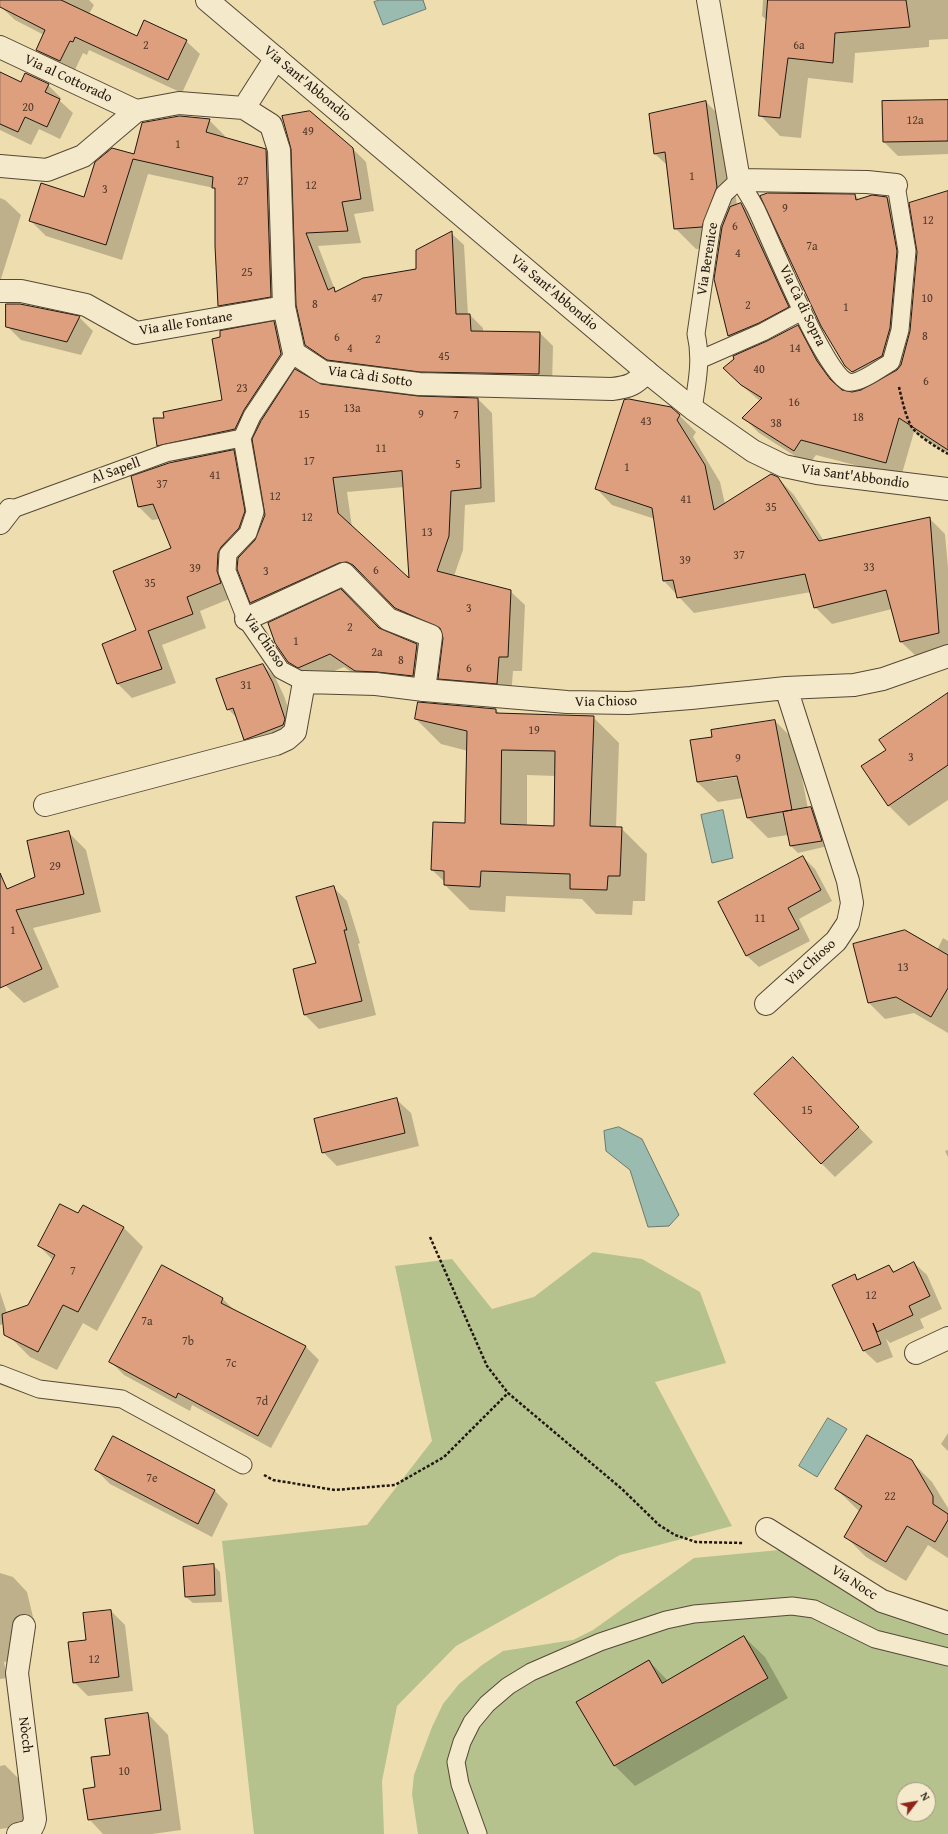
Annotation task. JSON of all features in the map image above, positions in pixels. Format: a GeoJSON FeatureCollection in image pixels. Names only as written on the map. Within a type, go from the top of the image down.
{"type":"FeatureCollection","features":[{"type":"Feature","properties":{"kind":"street","name":"Via Sant'Abbondio"},"geometry":{"type":"LineString","coordinates":[[207,0],[647,372],[693,408],[754,452],[784,466],[817,474],[948,489]]}},
{"type":"Feature","properties":{"kind":"street"},"geometry":{"type":"LineString","coordinates":[[708,0],[739,180],[866,182],[896,185]]}},
{"type":"Feature","properties":{"kind":"street","name":"Via al Cottorado"},"geometry":{"type":"LineString","coordinates":[[0,47],[136,111]]}},
{"type":"Feature","properties":{"kind":"street"},"geometry":{"type":"LineString","coordinates":[[244,108],[276,58]]}},
{"type":"Feature","properties":{"kind":"street"},"geometry":{"type":"LineString","coordinates":[[0,166],[48,170],[83,156],[136,111],[179,103],[244,108],[271,125],[279,150],[284,307],[294,353]]}},
{"type":"Feature","properties":{"kind":"street","name":"Via alle Fontane"},"geometry":{"type":"LineString","coordinates":[[0,291],[21,290],[86,305],[136,333],[284,307]]}},
{"type":"Feature","properties":{"kind":"street","name":"Via Cà di Sotto"},"geometry":{"type":"LineString","coordinates":[[294,353],[323,372],[419,384],[612,389],[636,384],[647,372]]}},
{"type":"Feature","properties":{"kind":"street"},"geometry":{"type":"LineString","coordinates":[[246,619],[344,574],[388,619],[431,636],[424,690]]}},
{"type":"Feature","properties":{"kind":"street","name":"Via Chioso"},"geometry":{"type":"LineString","coordinates":[[304,682],[376,684],[424,690],[567,702],[628,703],[786,688],[854,684],[883,678],[948,656]]}},
{"type":"Feature","properties":{"kind":"street"},"geometry":{"type":"LineString","coordinates":[[45,805],[282,742],[295,732],[304,682]]}},
{"type":"Feature","properties":{"kind":"street","name":"Via Chioso"},"geometry":{"type":"LineString","coordinates":[[766,1004],[836,941],[848,923],[852,903],[848,881],[786,688]]}},
{"type":"Feature","properties":{"kind":"street"},"geometry":{"type":"LineString","coordinates":[[916,1353],[948,1338]]}},
{"type":"Feature","properties":{"kind":"street","name":"Via Nocc"},"geometry":{"type":"LineString","coordinates":[[767,1529],[882,1601],[948,1623]]}},
{"type":"Feature","properties":{"kind":"street","name":"Nòcch"},"geometry":{"type":"LineString","coordinates":[[18,1834],[29,1831],[33,1826],[35,1819],[17,1673],[24,1626]]}},
{"type":"Feature","properties":{"kind":"lane","name":"Via Cà di Sopra"},"geometry":{"type":"LineString","coordinates":[[739,180],[755,207],[812,332],[840,377],[849,382],[857,382],[891,362]]}},
{"type":"Feature","properties":{"kind":"lane","name":"Via Berenice"},"geometry":{"type":"LineString","coordinates":[[693,408],[699,360],[699,347],[696,334],[712,224],[724,194],[739,180]]}},
{"type":"Feature","properties":{"kind":"lane"},"geometry":{"type":"LineString","coordinates":[[891,362],[900,330],[907,251],[896,185]]}},
{"type":"Feature","properties":{"kind":"lane"},"geometry":{"type":"LineString","coordinates":[[699,360],[763,332],[802,311]]}},
{"type":"Feature","properties":{"kind":"lane"},"geometry":{"type":"LineString","coordinates":[[242,438],[252,416],[294,353]]}},
{"type":"Feature","properties":{"kind":"lane","name":"Al Sapell"},"geometry":{"type":"LineString","coordinates":[[5,516],[166,453],[242,438]]}},
{"type":"Feature","properties":{"kind":"lane","name":"Via Chioso"},"geometry":{"type":"LineString","coordinates":[[242,438],[255,512],[248,533],[228,554],[227,571],[246,619],[282,670],[304,682]]}},
{"type":"Feature","properties":{"kind":"lane"},"geometry":{"type":"LineString","coordinates":[[0,1374],[39,1389],[122,1399],[244,1465]]}},
{"type":"Feature","properties":{"kind":"lane"},"geometry":{"type":"LineString","coordinates":[[478,1834],[460,1784],[456,1762],[462,1742],[472,1722],[487,1704],[508,1686],[531,1672],[600,1642],[666,1620],[694,1614],[792,1606],[814,1609],[875,1639],[948,1657]]}},
{"type":"Feature","properties":{"kind":"path"},"geometry":{"type":"LineString","coordinates":[[891,362],[897,376],[903,404],[912,427],[933,445],[948,454]]}},
{"type":"Feature","properties":{"kind":"path"},"geometry":{"type":"LineString","coordinates":[[430,1237],[488,1366],[508,1393],[622,1489],[659,1525],[670,1532],[696,1542],[748,1543]]}},
{"type":"Feature","properties":{"kind":"path"},"geometry":{"type":"LineString","coordinates":[[244,1465],[273,1480],[335,1490],[395,1485],[444,1457],[508,1393]]}},
{"type":"Feature","properties":{"kind":"green space"},"geometry":{"type":"Polygon","coordinates":[[[593,1252],[642,1259],[700,1292],[726,1363],[655,1382],[732,1526],[620,1555],[456,1646],[397,1706],[382,1781],[384,1834],[254,1834],[222,1541],[367,1525],[432,1441],[395,1266],[452,1259],[492,1309],[534,1297],[593,1252]]]}},
{"type":"Feature","properties":{"kind":"green space"},"geometry":{"type":"Polygon","coordinates":[[[790,1549],[948,1631],[948,1834],[418,1834],[412,1794],[414,1775],[432,1727],[443,1704],[459,1684],[482,1665],[503,1651],[573,1640],[593,1630],[694,1558],[790,1549]]]}},
{"type":"Feature","properties":{"kind":"water"},"geometry":{"type":"Polygon","coordinates":[[[380,0],[423,0],[426,9],[383,25],[374,2],[380,0]]]}},
{"type":"Feature","properties":{"kind":"water"},"geometry":{"type":"Polygon","coordinates":[[[723,810],[733,858],[712,863],[701,815],[723,810]]]}},
{"type":"Feature","properties":{"kind":"water"},"geometry":{"type":"Polygon","coordinates":[[[619,1127],[642,1139],[679,1215],[669,1226],[648,1227],[630,1170],[606,1151],[604,1131],[619,1127]]]}},
{"type":"Feature","properties":{"kind":"water"},"geometry":{"type":"Polygon","coordinates":[[[828,1418],[847,1429],[817,1477],[799,1466],[828,1418]]]}},
{"type":"Feature","properties":{"kind":"building"},"geometry":{"type":"Polygon","coordinates":[[[0,0],[61,0],[137,36],[144,20],[187,40],[168,80],[75,37],[73,42],[70,41],[60,61],[36,50],[45,30],[0,7],[0,0]]]}},
{"type":"Feature","properties":{"kind":"building"},"geometry":{"type":"Polygon","coordinates":[[[768,0],[906,0],[910,27],[835,33],[833,63],[788,58],[780,118],[759,116],[768,0]]]}},
{"type":"Feature","properties":{"kind":"building"},"geometry":{"type":"Polygon","coordinates":[[[0,72],[21,82],[25,73],[49,84],[45,92],[60,99],[47,127],[25,117],[18,132],[0,124],[0,72]]]}},
{"type":"Feature","properties":{"kind":"building"},"geometry":{"type":"Polygon","coordinates":[[[948,100],[948,141],[883,142],[882,101],[948,100]]]}},
{"type":"Feature","properties":{"kind":"building"},"geometry":{"type":"Polygon","coordinates":[[[706,101],[717,187],[702,227],[674,229],[665,152],[654,154],[649,114],[706,101]]]}},
{"type":"Feature","properties":{"kind":"building"},"geometry":{"type":"Polygon","coordinates":[[[310,111],[353,148],[361,199],[342,202],[348,231],[306,233],[328,290],[334,287],[335,292],[363,278],[416,269],[416,250],[452,231],[456,314],[470,314],[471,331],[540,332],[539,374],[420,372],[327,360],[305,345],[296,305],[291,149],[282,116],[310,111]]]}},
{"type":"Feature","properties":{"kind":"building"},"geometry":{"type":"Polygon","coordinates":[[[180,116],[210,119],[206,132],[266,149],[271,297],[218,306],[215,246],[215,188],[212,188],[213,177],[133,159],[106,245],[29,221],[41,183],[84,197],[95,162],[112,148],[134,154],[142,123],[180,116]]]}},
{"type":"Feature","properties":{"kind":"building"},"geometry":{"type":"Polygon","coordinates":[[[948,191],[948,450],[899,418],[886,463],[801,440],[794,451],[742,418],[762,398],[741,385],[723,368],[734,359],[733,356],[798,325],[817,361],[830,379],[842,390],[852,392],[861,390],[897,370],[901,365],[910,331],[917,252],[909,203],[948,191]]]}},
{"type":"Feature","properties":{"kind":"building"},"geometry":{"type":"Polygon","coordinates":[[[768,193],[855,194],[856,200],[872,195],[887,197],[897,251],[890,328],[882,356],[852,372],[845,366],[821,326],[760,196],[768,193]]]}},
{"type":"Feature","properties":{"kind":"building"},"geometry":{"type":"Polygon","coordinates":[[[741,203],[789,307],[759,323],[728,336],[714,279],[722,227],[730,207],[741,203]]]}},
{"type":"Feature","properties":{"kind":"building"},"geometry":{"type":"Polygon","coordinates":[[[6,304],[20,304],[80,316],[67,342],[6,327],[6,304]]]}},
{"type":"Feature","properties":{"kind":"building"},"geometry":{"type":"Polygon","coordinates":[[[274,321],[281,354],[244,410],[235,429],[157,446],[153,418],[164,418],[163,412],[222,400],[212,339],[220,337],[220,331],[274,321]]]}},
{"type":"Feature","properties":{"kind":"building"},"geometry":{"type":"Polygon","coordinates":[[[295,369],[321,384],[418,396],[478,398],[481,488],[451,491],[449,536],[437,571],[511,590],[508,657],[499,657],[497,684],[438,679],[443,638],[440,628],[395,608],[353,565],[347,562],[339,563],[250,603],[237,569],[238,558],[255,540],[265,515],[252,439],[261,421],[295,369]],[[402,471],[333,478],[338,513],[409,578],[402,471]]]}},
{"type":"Feature","properties":{"kind":"building"},"geometry":{"type":"Polygon","coordinates":[[[629,399],[671,407],[680,415],[677,420],[705,465],[714,510],[771,474],[778,477],[819,541],[930,517],[939,633],[900,642],[886,590],[814,608],[805,574],[677,598],[673,580],[663,581],[652,508],[595,489],[624,400],[629,399]]]}},
{"type":"Feature","properties":{"kind":"building"},"geometry":{"type":"Polygon","coordinates":[[[234,450],[245,511],[239,528],[221,547],[218,553],[217,571],[221,583],[187,597],[193,614],[148,631],[162,669],[117,684],[102,644],[136,630],[113,571],[171,548],[153,504],[138,507],[131,476],[169,463],[234,450]]]}},
{"type":"Feature","properties":{"kind":"building"},"geometry":{"type":"Polygon","coordinates":[[[341,589],[379,628],[417,644],[413,676],[355,671],[330,654],[298,668],[288,662],[275,643],[268,623],[341,589]]]}},
{"type":"Feature","properties":{"kind":"building"},"geometry":{"type":"Polygon","coordinates":[[[263,664],[273,683],[285,719],[283,725],[244,740],[233,708],[227,710],[216,679],[263,664]]]}},
{"type":"Feature","properties":{"kind":"building"},"geometry":{"type":"Polygon","coordinates":[[[948,693],[948,765],[888,806],[861,766],[886,750],[879,740],[948,693]]]}},
{"type":"Feature","properties":{"kind":"building"},"geometry":{"type":"Polygon","coordinates":[[[418,702],[496,709],[496,713],[594,716],[590,826],[622,827],[620,876],[608,876],[607,890],[570,889],[570,874],[481,871],[480,887],[444,885],[444,871],[431,870],[433,822],[465,823],[467,731],[415,719],[418,702]],[[502,750],[501,824],[554,826],[555,751],[502,750]]]}},
{"type":"Feature","properties":{"kind":"building"},"geometry":{"type":"Polygon","coordinates":[[[775,720],[792,810],[747,818],[737,776],[697,782],[690,740],[712,737],[711,730],[775,720]]]}},
{"type":"Feature","properties":{"kind":"building"},"geometry":{"type":"Polygon","coordinates":[[[811,807],[822,841],[790,846],[783,812],[811,807]]]}},
{"type":"Feature","properties":{"kind":"building"},"geometry":{"type":"Polygon","coordinates":[[[69,831],[84,894],[16,910],[42,969],[0,988],[0,873],[7,889],[35,877],[27,841],[69,831]]]}},
{"type":"Feature","properties":{"kind":"building"},"geometry":{"type":"Polygon","coordinates":[[[803,856],[821,890],[788,908],[799,929],[746,956],[718,902],[803,856]]]}},
{"type":"Feature","properties":{"kind":"building"},"geometry":{"type":"Polygon","coordinates":[[[334,886],[347,930],[344,930],[362,1001],[304,1015],[293,969],[316,963],[296,897],[334,886]]]}},
{"type":"Feature","properties":{"kind":"building"},"geometry":{"type":"Polygon","coordinates":[[[905,930],[948,955],[948,988],[931,1017],[896,997],[868,1003],[853,944],[905,930]]]}},
{"type":"Feature","properties":{"kind":"building"},"geometry":{"type":"Polygon","coordinates":[[[793,1057],[859,1127],[821,1164],[754,1094],[793,1057]]]}},
{"type":"Feature","properties":{"kind":"building"},"geometry":{"type":"Polygon","coordinates":[[[397,1098],[405,1133],[322,1153],[314,1119],[397,1098]]]}},
{"type":"Feature","properties":{"kind":"building"},"geometry":{"type":"Polygon","coordinates":[[[60,1204],[78,1213],[83,1205],[124,1227],[78,1312],[63,1305],[38,1352],[4,1335],[2,1314],[28,1305],[55,1255],[38,1246],[60,1204]]]}},
{"type":"Feature","properties":{"kind":"building"},"geometry":{"type":"Polygon","coordinates":[[[914,1262],[930,1296],[909,1306],[913,1315],[877,1332],[873,1323],[881,1344],[863,1351],[832,1285],[855,1274],[857,1280],[889,1265],[893,1272],[914,1262]]]}},
{"type":"Feature","properties":{"kind":"building"},"geometry":{"type":"Polygon","coordinates":[[[162,1265],[223,1298],[221,1303],[306,1346],[258,1436],[178,1393],[176,1398],[109,1362],[162,1265]]]}},
{"type":"Feature","properties":{"kind":"building"},"geometry":{"type":"Polygon","coordinates":[[[867,1435],[912,1460],[933,1496],[933,1504],[948,1514],[948,1520],[935,1542],[907,1526],[886,1562],[844,1537],[862,1506],[835,1489],[867,1435]]]}},
{"type":"Feature","properties":{"kind":"building"},"geometry":{"type":"Polygon","coordinates":[[[113,1436],[215,1490],[198,1524],[95,1470],[113,1436]]]}},
{"type":"Feature","properties":{"kind":"building"},"geometry":{"type":"Polygon","coordinates":[[[214,1564],[215,1595],[185,1597],[183,1567],[214,1564]]]}},
{"type":"Feature","properties":{"kind":"building"},"geometry":{"type":"Polygon","coordinates":[[[111,1610],[119,1677],[73,1683],[68,1642],[86,1640],[83,1613],[111,1610]]]}},
{"type":"Feature","properties":{"kind":"building"},"geometry":{"type":"Polygon","coordinates":[[[744,1636],[768,1678],[614,1766],[576,1702],[649,1660],[662,1683],[744,1636]]]}},
{"type":"Feature","properties":{"kind":"building"},"geometry":{"type":"Polygon","coordinates":[[[148,1713],[161,1810],[88,1820],[83,1789],[95,1787],[91,1757],[110,1755],[105,1719],[148,1713]]]}}]}
